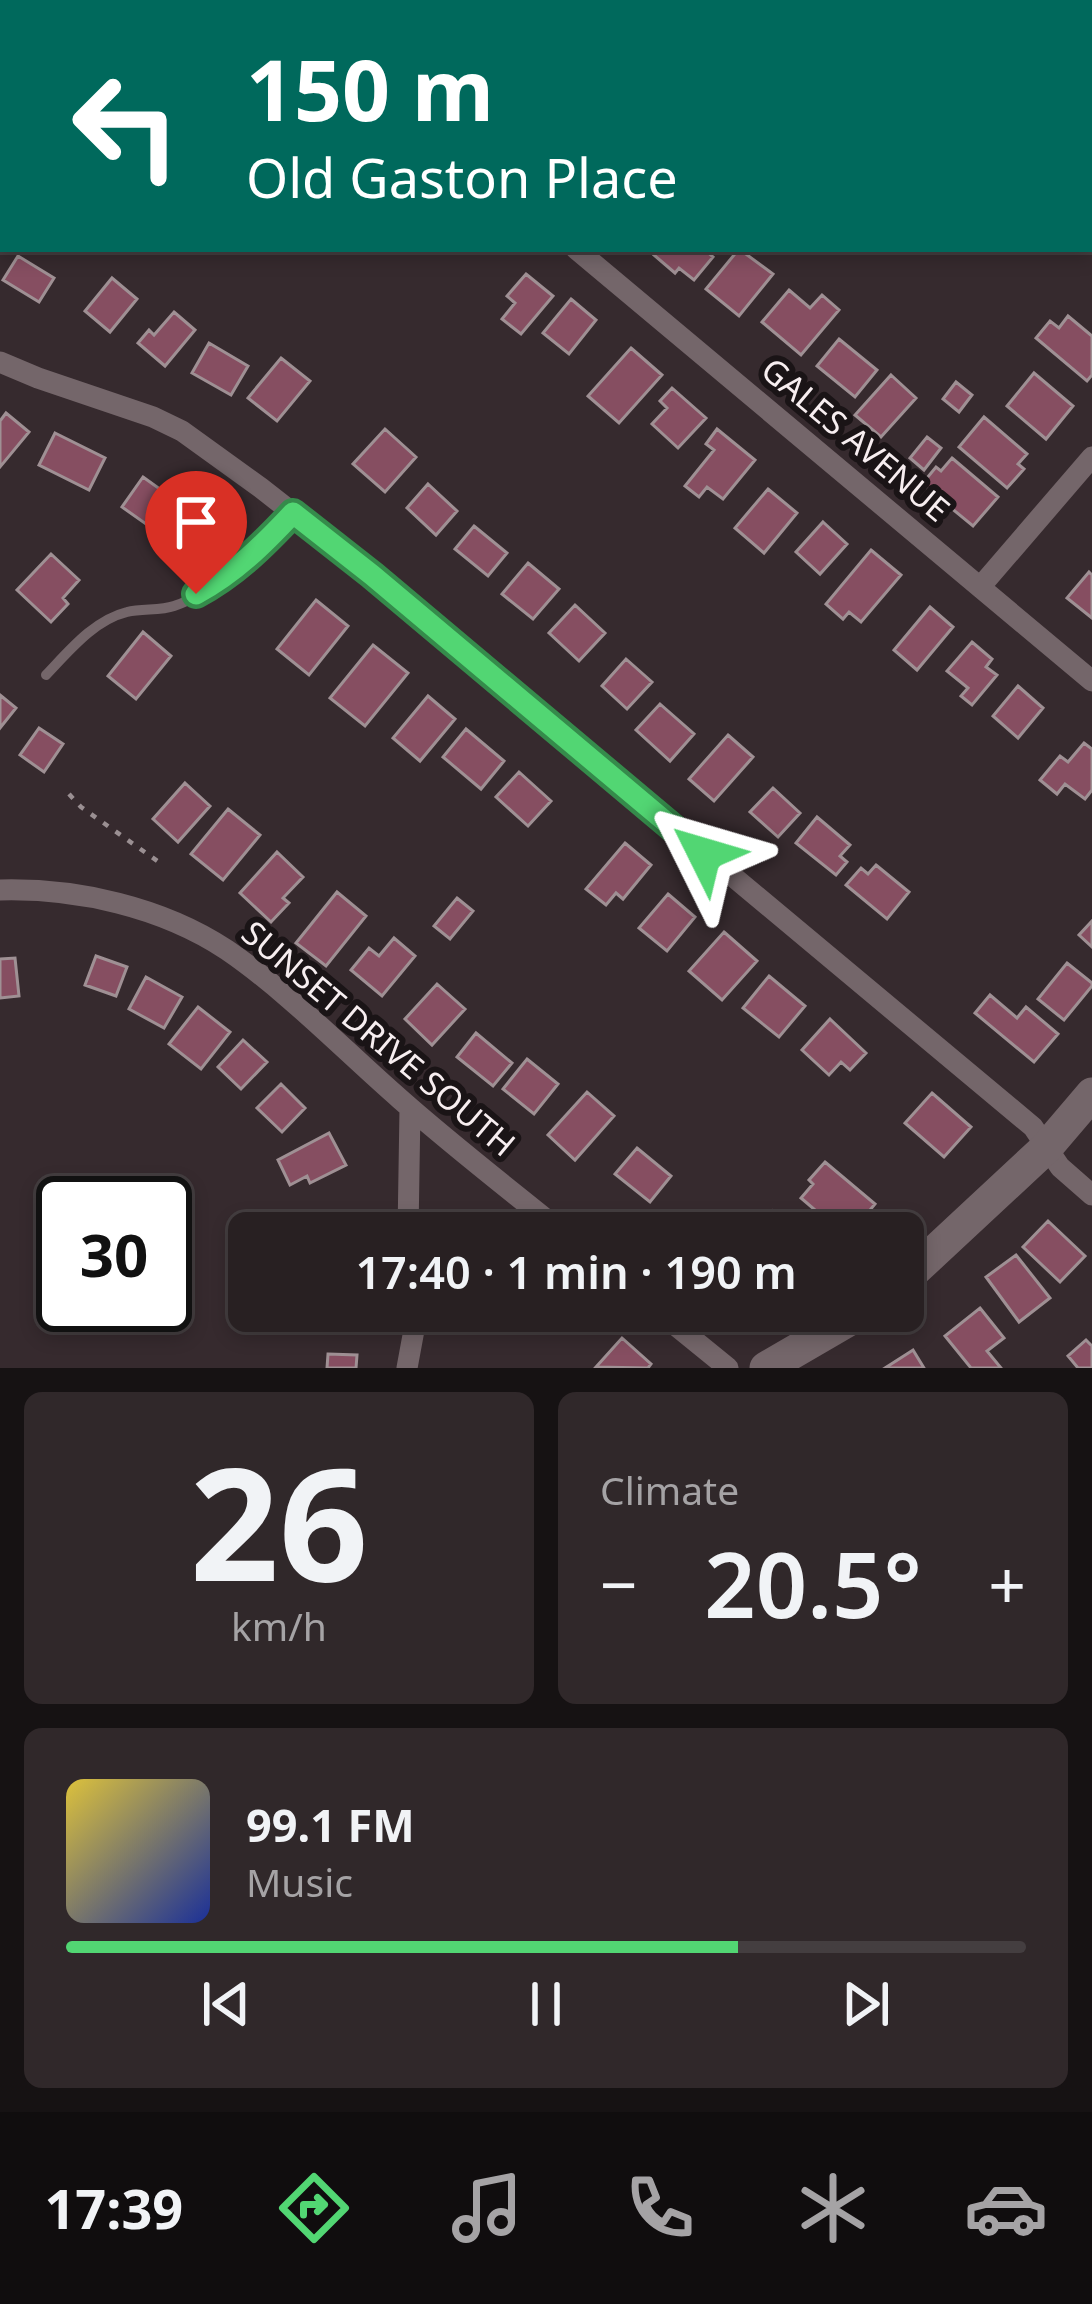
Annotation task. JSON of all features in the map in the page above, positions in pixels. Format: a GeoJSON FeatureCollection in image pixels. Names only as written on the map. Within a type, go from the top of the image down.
{"type":"FeatureCollection","features":[{"type":"Feature","properties":{"kind":"street","name":"GALES AVENUE"},"geometry":{"type":"LineString","coordinates":[[580,252],[1092,681]]}},
{"type":"Feature","properties":{"kind":"street"},"geometry":{"type":"LineString","coordinates":[[0,362],[153,416],[182,431],[293,513],[1033,1127],[1060,1166],[1092,1195]]}},
{"type":"Feature","properties":{"kind":"street"},"geometry":{"type":"LineString","coordinates":[[981,586],[1092,457]]}},
{"type":"Feature","properties":{"kind":"street","name":"SUNSET DRIVE SOUTH"},"geometry":{"type":"LineString","coordinates":[[0,890],[95,898],[144,912],[225,949],[537,1212]]}},
{"type":"Feature","properties":{"kind":"street"},"geometry":{"type":"LineString","coordinates":[[924,1261],[1046,1148],[1092,1094]]}},
{"type":"Feature","properties":{"kind":"street"},"geometry":{"type":"LineString","coordinates":[[408,1212],[410,1108]]}},
{"type":"Feature","properties":{"kind":"street"},"geometry":{"type":"LineString","coordinates":[[407,1368],[414,1332]]}},
{"type":"Feature","properties":{"kind":"street"},"geometry":{"type":"LineString","coordinates":[[684,1332],[728,1368]]}},
{"type":"Feature","properties":{"kind":"street"},"geometry":{"type":"LineString","coordinates":[[781,1364],[831,1332]]}},
{"type":"Feature","properties":{"kind":"lane"},"geometry":{"type":"LineString","coordinates":[[46,675],[105,621],[128,612],[173,607],[219,581],[253,555],[293,513]]}},
{"type":"Feature","properties":{"kind":"path"},"geometry":{"type":"LineString","coordinates":[[69,794],[163,865]]}},
{"type":"Feature","properties":{"kind":"building"},"geometry":{"type":"Polygon","coordinates":[[[707,252],[713,257],[694,280],[679,268],[675,273],[654,255],[707,252]]]}},
{"type":"Feature","properties":{"kind":"building"},"geometry":{"type":"Polygon","coordinates":[[[737,252],[773,274],[739,316],[706,289],[737,252]]]}},
{"type":"Feature","properties":{"kind":"building"},"geometry":{"type":"Polygon","coordinates":[[[18,256],[54,278],[39,302],[3,280],[18,256]]]}},
{"type":"Feature","properties":{"kind":"building"},"geometry":{"type":"Polygon","coordinates":[[[526,274],[553,296],[521,334],[502,319],[515,303],[507,296],[526,274]]]}},
{"type":"Feature","properties":{"kind":"building"},"geometry":{"type":"Polygon","coordinates":[[[112,278],[137,299],[110,332],[85,311],[112,278]]]}},
{"type":"Feature","properties":{"kind":"building"},"geometry":{"type":"Polygon","coordinates":[[[789,290],[810,308],[822,295],[839,310],[801,355],[762,322],[789,290]]]}},
{"type":"Feature","properties":{"kind":"building"},"geometry":{"type":"Polygon","coordinates":[[[571,299],[596,320],[569,354],[543,333],[571,299]]]}},
{"type":"Feature","properties":{"kind":"building"},"geometry":{"type":"Polygon","coordinates":[[[174,312],[195,330],[165,366],[138,343],[149,330],[154,335],[174,312]]]}},
{"type":"Feature","properties":{"kind":"building"},"geometry":{"type":"Polygon","coordinates":[[[1068,316],[1092,336],[1092,375],[1087,381],[1036,338],[1050,321],[1059,328],[1068,316]]]}},
{"type":"Feature","properties":{"kind":"building"},"geometry":{"type":"Polygon","coordinates":[[[839,339],[877,370],[855,397],[817,366],[839,339]]]}},
{"type":"Feature","properties":{"kind":"building"},"geometry":{"type":"Polygon","coordinates":[[[209,343],[248,366],[231,395],[192,373],[209,343]]]}},
{"type":"Feature","properties":{"kind":"building"},"geometry":{"type":"Polygon","coordinates":[[[631,348],[662,375],[619,423],[588,396],[631,348]]]}},
{"type":"Feature","properties":{"kind":"building"},"geometry":{"type":"Polygon","coordinates":[[[281,358],[310,381],[277,421],[248,398],[281,358]]]}},
{"type":"Feature","properties":{"kind":"building"},"geometry":{"type":"Polygon","coordinates":[[[1034,373],[1073,406],[1046,439],[1007,406],[1034,373]]]}},
{"type":"Feature","properties":{"kind":"building"},"geometry":{"type":"Polygon","coordinates":[[[891,375],[916,398],[881,437],[855,415],[891,375]]]}},
{"type":"Feature","properties":{"kind":"building"},"geometry":{"type":"Polygon","coordinates":[[[956,382],[972,395],[959,412],[943,399],[956,382]]]}},
{"type":"Feature","properties":{"kind":"building"},"geometry":{"type":"Polygon","coordinates":[[[672,388],[706,418],[678,448],[652,424],[667,408],[660,401],[672,388]]]}},
{"type":"Feature","properties":{"kind":"building"},"geometry":{"type":"Polygon","coordinates":[[[6,413],[29,432],[0,467],[0,421],[6,413]]]}},
{"type":"Feature","properties":{"kind":"building"},"geometry":{"type":"Polygon","coordinates":[[[984,417],[1027,454],[1018,464],[1024,469],[1007,488],[959,447],[984,417]]]}},
{"type":"Feature","properties":{"kind":"building"},"geometry":{"type":"Polygon","coordinates":[[[385,429],[416,457],[385,492],[353,464],[385,429]]]}},
{"type":"Feature","properties":{"kind":"building"},"geometry":{"type":"Polygon","coordinates":[[[717,429],[755,460],[723,499],[707,487],[699,497],[685,486],[714,450],[706,444],[717,429]]]}},
{"type":"Feature","properties":{"kind":"building"},"geometry":{"type":"Polygon","coordinates":[[[55,433],[105,458],[89,490],[39,465],[55,433]]]}},
{"type":"Feature","properties":{"kind":"building"},"geometry":{"type":"Polygon","coordinates":[[[927,437],[941,448],[924,470],[910,458],[927,437]]]}},
{"type":"Feature","properties":{"kind":"building"},"geometry":{"type":"Polygon","coordinates":[[[952,458],[998,497],[973,526],[922,484],[936,467],[941,471],[952,458]]]}},
{"type":"Feature","properties":{"kind":"building"},"geometry":{"type":"Polygon","coordinates":[[[143,477],[203,520],[188,541],[169,527],[163,536],[122,507],[143,477]]]}},
{"type":"Feature","properties":{"kind":"building"},"geometry":{"type":"Polygon","coordinates":[[[428,484],[457,511],[436,535],[407,508],[428,484]]]}},
{"type":"Feature","properties":{"kind":"building"},"geometry":{"type":"Polygon","coordinates":[[[768,489],[797,513],[764,553],[735,528],[768,489]]]}},
{"type":"Feature","properties":{"kind":"building"},"geometry":{"type":"Polygon","coordinates":[[[823,522],[847,544],[820,574],[796,552],[823,522]]]}},
{"type":"Feature","properties":{"kind":"building"},"geometry":{"type":"Polygon","coordinates":[[[474,526],[507,553],[488,576],[455,549],[474,526]]]}},
{"type":"Feature","properties":{"kind":"building"},"geometry":{"type":"Polygon","coordinates":[[[871,550],[901,575],[861,622],[849,612],[843,619],[826,604],[871,550]]]}},
{"type":"Feature","properties":{"kind":"building"},"geometry":{"type":"Polygon","coordinates":[[[51,554],[79,580],[63,598],[68,604],[51,622],[17,590],[51,554]]]}},
{"type":"Feature","properties":{"kind":"building"},"geometry":{"type":"Polygon","coordinates":[[[528,563],[559,589],[533,619],[502,594],[528,563]]]}},
{"type":"Feature","properties":{"kind":"building"},"geometry":{"type":"Polygon","coordinates":[[[1089,572],[1092,575],[1092,618],[1067,598],[1089,572]]]}},
{"type":"Feature","properties":{"kind":"building"},"geometry":{"type":"Polygon","coordinates":[[[316,600],[348,626],[309,675],[277,649],[316,600]]]}},
{"type":"Feature","properties":{"kind":"building"},"geometry":{"type":"Polygon","coordinates":[[[575,605],[605,633],[579,661],[549,633],[575,605]]]}},
{"type":"Feature","properties":{"kind":"building"},"geometry":{"type":"Polygon","coordinates":[[[930,607],[953,627],[917,670],[894,650],[930,607]]]}},
{"type":"Feature","properties":{"kind":"building"},"geometry":{"type":"Polygon","coordinates":[[[143,632],[171,656],[136,699],[108,676],[143,632]]]}},
{"type":"Feature","properties":{"kind":"building"},"geometry":{"type":"Polygon","coordinates":[[[972,642],[992,659],[986,667],[997,675],[972,705],[961,696],[968,688],[947,671],[972,642]]]}},
{"type":"Feature","properties":{"kind":"building"},"geometry":{"type":"Polygon","coordinates":[[[373,645],[408,673],[365,726],[330,698],[373,645]]]}},
{"type":"Feature","properties":{"kind":"building"},"geometry":{"type":"Polygon","coordinates":[[[626,659],[652,682],[627,709],[602,686],[626,659]]]}},
{"type":"Feature","properties":{"kind":"building"},"geometry":{"type":"Polygon","coordinates":[[[1018,686],[1043,708],[1018,738],[993,716],[1018,686]]]}},
{"type":"Feature","properties":{"kind":"building"},"geometry":{"type":"Polygon","coordinates":[[[0,695],[16,708],[0,728],[0,695]]]}},
{"type":"Feature","properties":{"kind":"building"},"geometry":{"type":"Polygon","coordinates":[[[428,696],[455,719],[420,761],[393,738],[428,696]]]}},
{"type":"Feature","properties":{"kind":"building"},"geometry":{"type":"Polygon","coordinates":[[[660,704],[694,734],[670,761],[636,730],[660,704]]]}},
{"type":"Feature","properties":{"kind":"building"},"geometry":{"type":"Polygon","coordinates":[[[39,728],[63,744],[44,772],[20,755],[39,728]]]}},
{"type":"Feature","properties":{"kind":"building"},"geometry":{"type":"Polygon","coordinates":[[[466,729],[504,761],[481,789],[443,757],[466,729]]]}},
{"type":"Feature","properties":{"kind":"building"},"geometry":{"type":"Polygon","coordinates":[[[728,735],[753,757],[714,801],[689,779],[728,735]]]}},
{"type":"Feature","properties":{"kind":"building"},"geometry":{"type":"Polygon","coordinates":[[[1084,743],[1092,749],[1092,790],[1085,799],[1065,784],[1057,794],[1040,780],[1060,756],[1068,762],[1084,743]]]}},
{"type":"Feature","properties":{"kind":"building"},"geometry":{"type":"Polygon","coordinates":[[[519,772],[551,801],[528,826],[496,797],[519,772]]]}},
{"type":"Feature","properties":{"kind":"building"},"geometry":{"type":"Polygon","coordinates":[[[185,783],[210,806],[178,842],[153,819],[185,783]]]}},
{"type":"Feature","properties":{"kind":"building"},"geometry":{"type":"Polygon","coordinates":[[[773,788],[800,813],[778,837],[750,812],[773,788]]]}},
{"type":"Feature","properties":{"kind":"building"},"geometry":{"type":"Polygon","coordinates":[[[228,809],[260,835],[223,880],[191,854],[228,809]]]}},
{"type":"Feature","properties":{"kind":"building"},"geometry":{"type":"Polygon","coordinates":[[[817,817],[850,845],[840,856],[847,862],[836,875],[796,843],[817,817]]]}},
{"type":"Feature","properties":{"kind":"building"},"geometry":{"type":"Polygon","coordinates":[[[625,843],[651,865],[623,899],[616,893],[606,905],[586,889],[625,843]]]}},
{"type":"Feature","properties":{"kind":"building"},"geometry":{"type":"Polygon","coordinates":[[[277,852],[303,877],[283,898],[289,903],[271,922],[240,893],[277,852]]]}},
{"type":"Feature","properties":{"kind":"building"},"geometry":{"type":"Polygon","coordinates":[[[876,865],[909,892],[887,919],[846,885],[861,868],[868,874],[876,865]]]}},
{"type":"Feature","properties":{"kind":"building"},"geometry":{"type":"Polygon","coordinates":[[[337,892],[366,916],[326,966],[296,943],[337,892]]]}},
{"type":"Feature","properties":{"kind":"building"},"geometry":{"type":"Polygon","coordinates":[[[668,894],[695,917],[667,951],[639,928],[668,894]]]}},
{"type":"Feature","properties":{"kind":"building"},"geometry":{"type":"Polygon","coordinates":[[[457,898],[473,911],[450,939],[434,926],[457,898]]]}},
{"type":"Feature","properties":{"kind":"building"},"geometry":{"type":"Polygon","coordinates":[[[1092,921],[1092,947],[1079,935],[1092,921]]]}},
{"type":"Feature","properties":{"kind":"building"},"geometry":{"type":"Polygon","coordinates":[[[724,932],[757,961],[722,1000],[689,971],[724,932]]]}},
{"type":"Feature","properties":{"kind":"building"},"geometry":{"type":"Polygon","coordinates":[[[394,938],[415,956],[382,996],[351,970],[369,948],[379,956],[394,938]]]}},
{"type":"Feature","properties":{"kind":"building"},"geometry":{"type":"Polygon","coordinates":[[[96,956],[127,967],[116,996],[85,985],[96,956]]]}},
{"type":"Feature","properties":{"kind":"building"},"geometry":{"type":"Polygon","coordinates":[[[15,958],[19,996],[0,998],[0,959],[15,958]]]}},
{"type":"Feature","properties":{"kind":"building"},"geometry":{"type":"Polygon","coordinates":[[[1067,963],[1092,986],[1064,1020],[1038,999],[1067,963]]]}},
{"type":"Feature","properties":{"kind":"building"},"geometry":{"type":"Polygon","coordinates":[[[769,976],[805,1006],[779,1037],[743,1008],[769,976]]]}},
{"type":"Feature","properties":{"kind":"building"},"geometry":{"type":"Polygon","coordinates":[[[146,977],[182,997],[164,1028],[129,1009],[146,977]]]}},
{"type":"Feature","properties":{"kind":"building"},"geometry":{"type":"Polygon","coordinates":[[[437,984],[465,1009],[432,1045],[405,1019],[437,984]]]}},
{"type":"Feature","properties":{"kind":"building"},"geometry":{"type":"Polygon","coordinates":[[[990,995],[1017,1018],[1026,1007],[1058,1034],[1034,1062],[975,1013],[990,995]]]}},
{"type":"Feature","properties":{"kind":"building"},"geometry":{"type":"Polygon","coordinates":[[[198,1007],[230,1032],[201,1069],[169,1044],[198,1007]]]}},
{"type":"Feature","properties":{"kind":"building"},"geometry":{"type":"Polygon","coordinates":[[[830,1019],[866,1053],[850,1070],[841,1062],[829,1075],[802,1050],[830,1019]]]}},
{"type":"Feature","properties":{"kind":"building"},"geometry":{"type":"Polygon","coordinates":[[[476,1033],[512,1063],[493,1086],[457,1057],[476,1033]]]}},
{"type":"Feature","properties":{"kind":"building"},"geometry":{"type":"Polygon","coordinates":[[[243,1040],[267,1062],[241,1089],[218,1067],[243,1040]]]}},
{"type":"Feature","properties":{"kind":"building"},"geometry":{"type":"Polygon","coordinates":[[[527,1059],[558,1084],[534,1114],[503,1089],[527,1059]]]}},
{"type":"Feature","properties":{"kind":"building"},"geometry":{"type":"Polygon","coordinates":[[[281,1084],[305,1108],[282,1132],[257,1108],[281,1084]]]}},
{"type":"Feature","properties":{"kind":"building"},"geometry":{"type":"Polygon","coordinates":[[[587,1092],[614,1116],[575,1160],[548,1135],[587,1092]]]}},
{"type":"Feature","properties":{"kind":"building"},"geometry":{"type":"Polygon","coordinates":[[[932,1093],[971,1127],[944,1157],[905,1123],[932,1093]]]}},
{"type":"Feature","properties":{"kind":"building"},"geometry":{"type":"Polygon","coordinates":[[[329,1133],[346,1165],[310,1183],[307,1176],[290,1185],[278,1160],[329,1133]]]}},
{"type":"Feature","properties":{"kind":"building"},"geometry":{"type":"Polygon","coordinates":[[[637,1148],[671,1176],[650,1202],[615,1174],[637,1148]]]}},
{"type":"Feature","properties":{"kind":"building"},"geometry":{"type":"Polygon","coordinates":[[[825,1162],[875,1204],[868,1212],[817,1212],[801,1198],[813,1184],[809,1180],[825,1162]]]}},
{"type":"Feature","properties":{"kind":"building"},"geometry":{"type":"Polygon","coordinates":[[[1048,1221],[1085,1256],[1060,1282],[1023,1247],[1048,1221]]]}},
{"type":"Feature","properties":{"kind":"building"},"geometry":{"type":"Polygon","coordinates":[[[1016,1255],[1050,1298],[1019,1322],[986,1277],[1016,1255]]]}},
{"type":"Feature","properties":{"kind":"building"},"geometry":{"type":"Polygon","coordinates":[[[980,1308],[1004,1338],[987,1351],[1001,1368],[971,1368],[945,1336],[980,1308]]]}},
{"type":"Feature","properties":{"kind":"building"},"geometry":{"type":"Polygon","coordinates":[[[622,1338],[651,1364],[648,1368],[596,1367],[622,1338]]]}},
{"type":"Feature","properties":{"kind":"building"},"geometry":{"type":"Polygon","coordinates":[[[1086,1340],[1092,1346],[1092,1368],[1078,1368],[1068,1356],[1086,1340]]]}},
{"type":"Feature","properties":{"kind":"building"},"geometry":{"type":"Polygon","coordinates":[[[913,1350],[924,1368],[885,1368],[913,1350]]]}},
{"type":"Feature","properties":{"kind":"building"},"geometry":{"type":"Polygon","coordinates":[[[328,1354],[357,1355],[356,1368],[327,1368],[328,1354]]]}},
{"type":"Feature","properties":{"kind":"route"},"geometry":{"type":"LineString","coordinates":[[196,594],[253,555],[293,513],[704,854]]}}]}
